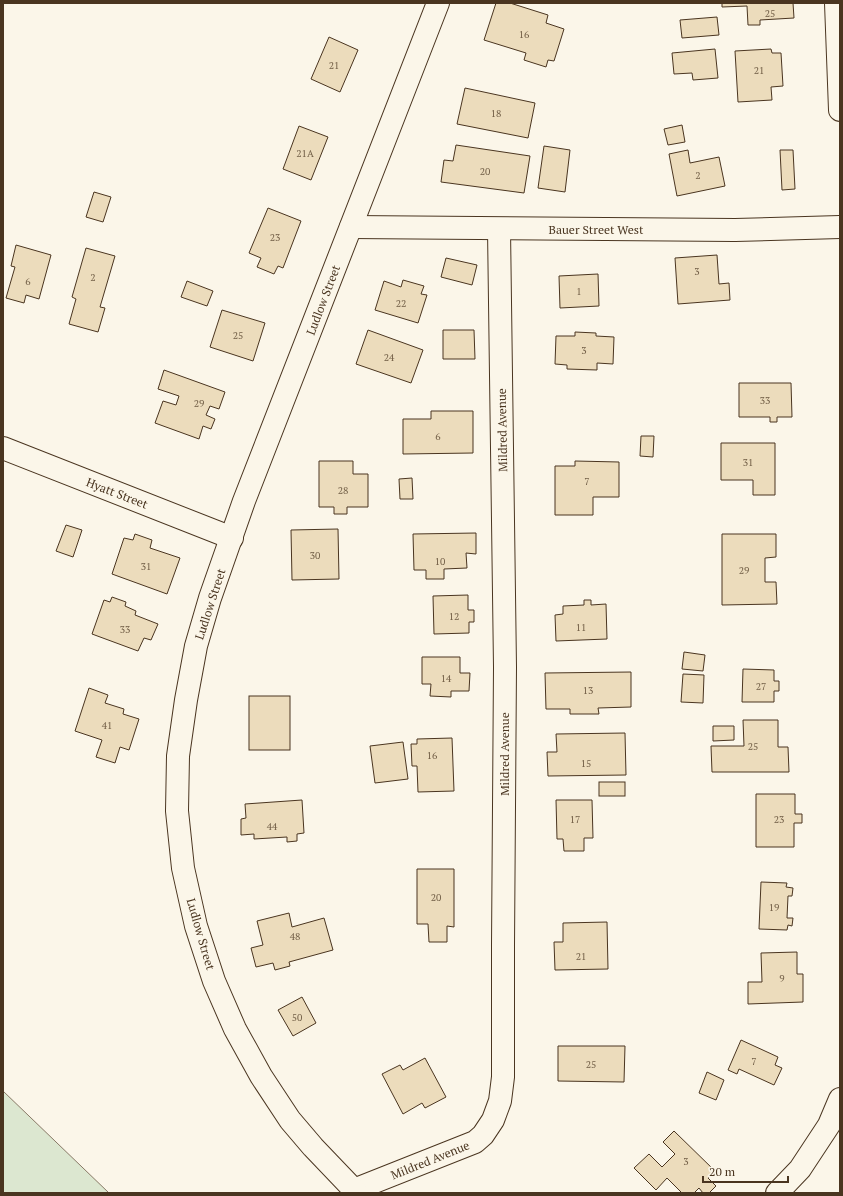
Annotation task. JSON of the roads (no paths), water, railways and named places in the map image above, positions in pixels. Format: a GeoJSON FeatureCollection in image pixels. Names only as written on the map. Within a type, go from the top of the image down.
{"type":"FeatureCollection","features":[{"type":"Feature","properties":{"kind":"street","name":"Ludlow Street"},"geometry":{"type":"LineString","coordinates":[[356,1192],[313,1147],[290,1120],[261,1076],[236,1029],[214,981],[196,926],[183,868],[177,811],[178,756],[196,646],[210,598],[244,501],[438,3]]}},
{"type":"Feature","properties":{"kind":"street"},"geometry":{"type":"LineString","coordinates":[[836,3],[840,110]]}},
{"type":"Feature","properties":{"kind":"street","name":"Bauer Street West"},"geometry":{"type":"LineString","coordinates":[[351,227],[735,230],[840,227]]}},
{"type":"Feature","properties":{"kind":"street","name":"Mildred Avenue"},"geometry":{"type":"LineString","coordinates":[[356,1192],[475,1142],[483,1135],[493,1120],[500,1101],[503,1077],[505,667],[499,229]]}},
{"type":"Feature","properties":{"kind":"street","name":"Hyatt Street"},"geometry":{"type":"LineString","coordinates":[[3,448],[232,538]]}},
{"type":"Feature","properties":{"kind":"street"},"geometry":{"type":"LineString","coordinates":[[778,1193],[800,1169],[829,1125],[840,1098]]}}]}
